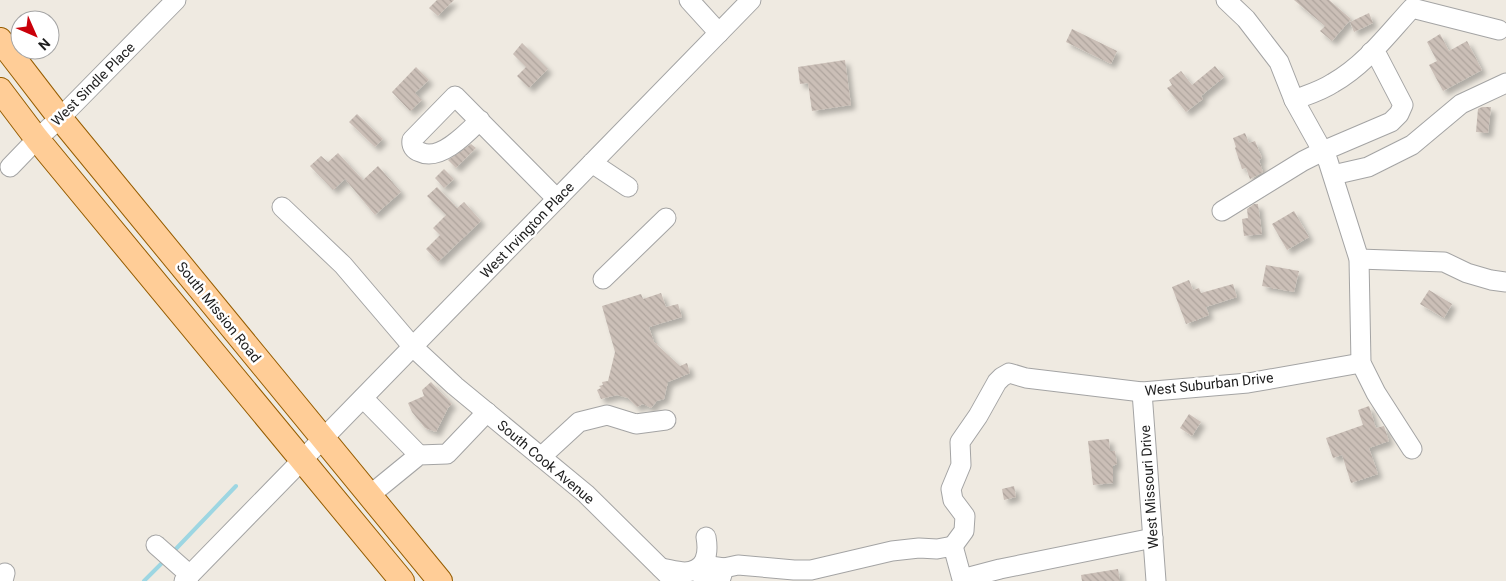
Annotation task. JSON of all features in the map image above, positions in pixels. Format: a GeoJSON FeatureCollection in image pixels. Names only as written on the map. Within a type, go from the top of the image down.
{"type":"FeatureCollection","features":[{"type":"Feature","properties":{"kind":"main road","name":"South Mission Road"},"geometry":{"type":"LineString","coordinates":[[0,40],[60,118],[440,581]]}},
{"type":"Feature","properties":{"kind":"main road"},"geometry":{"type":"LineString","coordinates":[[0,90],[37,138],[402,581]]}},
{"type":"Feature","properties":{"kind":"street","name":"West Sindle Place"},"geometry":{"type":"LineString","coordinates":[[10,167],[176,0]]}},
{"type":"Feature","properties":{"kind":"street"},"geometry":{"type":"LineString","coordinates":[[689,0],[719,33]]}},
{"type":"Feature","properties":{"kind":"street","name":"West Irvington Place"},"geometry":{"type":"LineString","coordinates":[[187,578],[751,0]]}},
{"type":"Feature","properties":{"kind":"street"},"geometry":{"type":"LineString","coordinates":[[1226,0],[1246,19],[1279,62],[1294,100],[1328,162],[1359,259],[1361,363],[1376,393],[1412,449]]}},
{"type":"Feature","properties":{"kind":"street"},"geometry":{"type":"LineString","coordinates":[[1294,100],[1318,92],[1335,83],[1360,64],[1412,8],[1499,30]]}},
{"type":"Feature","properties":{"kind":"street"},"geometry":{"type":"LineString","coordinates":[[1222,210],[1304,161],[1391,122],[1399,114],[1403,106],[1378,56],[1371,52]]}},
{"type":"Feature","properties":{"kind":"street"},"geometry":{"type":"LineString","coordinates":[[1333,175],[1368,167],[1412,145],[1461,104],[1506,83]]}},
{"type":"Feature","properties":{"kind":"street"},"geometry":{"type":"LineString","coordinates":[[480,120],[557,199]]}},
{"type":"Feature","properties":{"kind":"street"},"geometry":{"type":"LineString","coordinates":[[592,163],[628,187]]}},
{"type":"Feature","properties":{"kind":"street","name":"South Cook Avenue"},"geometry":{"type":"LineString","coordinates":[[282,207],[343,265],[413,347],[455,386],[586,494],[668,574]]}},
{"type":"Feature","properties":{"kind":"street"},"geometry":{"type":"LineString","coordinates":[[603,280],[666,218]]}},
{"type":"Feature","properties":{"kind":"street"},"geometry":{"type":"LineString","coordinates":[[1359,259],[1444,262],[1467,273],[1506,282]]}},
{"type":"Feature","properties":{"kind":"street","name":"West Suburban Drive"},"geometry":{"type":"LineString","coordinates":[[952,546],[964,531],[965,516],[953,500],[951,489],[961,465],[960,442],[978,416],[997,382],[1009,373],[1026,378],[1142,392],[1248,383],[1361,363]]}},
{"type":"Feature","properties":{"kind":"street","name":"West Missouri Drive"},"geometry":{"type":"LineString","coordinates":[[1142,392],[1156,581]]}},
{"type":"Feature","properties":{"kind":"street"},"geometry":{"type":"LineString","coordinates":[[363,398],[418,455]]}},
{"type":"Feature","properties":{"kind":"street"},"geometry":{"type":"LineString","coordinates":[[370,495],[418,455],[447,454],[486,412]]}},
{"type":"Feature","properties":{"kind":"street"},"geometry":{"type":"LineString","coordinates":[[541,457],[579,422],[607,415],[636,424],[666,420]]}},
{"type":"Feature","properties":{"kind":"street"},"geometry":{"type":"LineString","coordinates":[[703,573],[708,552],[706,537]]}},
{"type":"Feature","properties":{"kind":"street"},"geometry":{"type":"LineString","coordinates":[[668,574],[696,569],[703,573],[722,574],[738,565],[812,570],[892,551],[919,548],[937,549],[952,546],[962,579],[1000,569],[1153,538]]}},
{"type":"Feature","properties":{"kind":"street"},"geometry":{"type":"LineString","coordinates":[[164,553],[187,578]]}},
{"type":"Feature","properties":{"kind":"building"},"geometry":{"type":"Polygon","coordinates":[[[437,0],[454,0],[438,16],[429,8],[437,0]]]}},
{"type":"Feature","properties":{"kind":"building"},"geometry":{"type":"Polygon","coordinates":[[[1294,0],[1329,0],[1351,19],[1332,41],[1320,31],[1325,26],[1294,0]]]}},
{"type":"Feature","properties":{"kind":"building"},"geometry":{"type":"Polygon","coordinates":[[[1369,13],[1373,23],[1354,32],[1350,22],[1369,13]]]}},
{"type":"Feature","properties":{"kind":"building"},"geometry":{"type":"Polygon","coordinates":[[[1072,29],[1117,51],[1111,64],[1066,42],[1072,29]]]}},
{"type":"Feature","properties":{"kind":"building"},"geometry":{"type":"Polygon","coordinates":[[[1440,34],[1449,51],[1467,41],[1482,70],[1443,91],[1429,65],[1437,61],[1427,42],[1440,34]]]}},
{"type":"Feature","properties":{"kind":"building"},"geometry":{"type":"Polygon","coordinates":[[[522,43],[548,69],[529,88],[517,76],[526,67],[513,54],[522,43]]]}},
{"type":"Feature","properties":{"kind":"building"},"geometry":{"type":"Polygon","coordinates":[[[845,60],[851,105],[812,111],[808,83],[800,84],[798,67],[845,60]]]}},
{"type":"Feature","properties":{"kind":"building"},"geometry":{"type":"Polygon","coordinates":[[[1215,66],[1224,77],[1201,96],[1203,99],[1186,112],[1167,88],[1172,85],[1169,80],[1181,71],[1192,85],[1215,66]]]}},
{"type":"Feature","properties":{"kind":"building"},"geometry":{"type":"Polygon","coordinates":[[[416,67],[429,80],[415,93],[422,100],[410,111],[392,92],[416,67]]]}},
{"type":"Feature","properties":{"kind":"building"},"geometry":{"type":"Polygon","coordinates":[[[1491,107],[1488,133],[1476,132],[1478,109],[1491,107]]]}},
{"type":"Feature","properties":{"kind":"building"},"geometry":{"type":"Polygon","coordinates":[[[357,114],[383,139],[375,147],[349,122],[357,114]]]}},
{"type":"Feature","properties":{"kind":"building"},"geometry":{"type":"Polygon","coordinates":[[[1245,133],[1249,143],[1255,141],[1262,158],[1259,160],[1263,172],[1250,179],[1246,168],[1242,169],[1233,138],[1245,133]]]}},
{"type":"Feature","properties":{"kind":"building"},"geometry":{"type":"Polygon","coordinates":[[[471,144],[476,148],[456,168],[448,160],[471,144]]]}},
{"type":"Feature","properties":{"kind":"building"},"geometry":{"type":"Polygon","coordinates":[[[338,153],[363,180],[378,166],[401,192],[375,215],[345,179],[333,190],[310,166],[321,156],[328,162],[338,153]]]}},
{"type":"Feature","properties":{"kind":"building"},"geometry":{"type":"Polygon","coordinates":[[[444,169],[454,179],[444,188],[435,178],[444,169]]]}},
{"type":"Feature","properties":{"kind":"building"},"geometry":{"type":"Polygon","coordinates":[[[437,187],[457,208],[464,202],[481,221],[438,262],[426,249],[440,235],[433,228],[446,215],[427,196],[437,187]]]}},
{"type":"Feature","properties":{"kind":"building"},"geometry":{"type":"Polygon","coordinates":[[[1254,204],[1258,204],[1262,234],[1244,236],[1242,219],[1248,218],[1247,209],[1254,204]]]}},
{"type":"Feature","properties":{"kind":"building"},"geometry":{"type":"Polygon","coordinates":[[[1294,211],[1309,237],[1287,250],[1272,224],[1294,211]]]}},
{"type":"Feature","properties":{"kind":"building"},"geometry":{"type":"Polygon","coordinates":[[[1266,265],[1299,271],[1294,292],[1262,286],[1266,265]]]}},
{"type":"Feature","properties":{"kind":"building"},"geometry":{"type":"Polygon","coordinates":[[[1189,280],[1193,290],[1199,288],[1201,293],[1233,284],[1237,297],[1206,307],[1209,315],[1186,324],[1172,287],[1189,280]]]}},
{"type":"Feature","properties":{"kind":"building"},"geometry":{"type":"Polygon","coordinates":[[[1429,290],[1452,304],[1444,318],[1420,304],[1429,290]]]}},
{"type":"Feature","properties":{"kind":"building"},"geometry":{"type":"Polygon","coordinates":[[[661,293],[666,307],[678,304],[682,317],[649,327],[654,342],[680,366],[687,363],[690,373],[668,382],[664,399],[657,401],[651,408],[643,404],[637,407],[628,398],[617,395],[601,399],[597,390],[601,388],[599,386],[603,385],[602,382],[608,381],[615,352],[602,306],[641,294],[643,299],[661,293]]]}},
{"type":"Feature","properties":{"kind":"building"},"geometry":{"type":"Polygon","coordinates":[[[431,382],[452,404],[436,432],[425,428],[412,412],[408,403],[424,396],[422,390],[431,382]]]}},
{"type":"Feature","properties":{"kind":"building"},"geometry":{"type":"Polygon","coordinates":[[[1369,406],[1376,428],[1384,426],[1389,441],[1369,448],[1378,474],[1351,483],[1342,455],[1333,458],[1326,438],[1363,425],[1358,410],[1369,406]]]}},
{"type":"Feature","properties":{"kind":"building"},"geometry":{"type":"Polygon","coordinates":[[[1189,414],[1201,422],[1192,436],[1180,428],[1189,414]]]}},
{"type":"Feature","properties":{"kind":"building"},"geometry":{"type":"Polygon","coordinates":[[[1109,439],[1110,451],[1115,451],[1117,464],[1113,466],[1113,483],[1093,485],[1088,441],[1109,439]]]}},
{"type":"Feature","properties":{"kind":"building"},"geometry":{"type":"Polygon","coordinates":[[[1014,486],[1016,497],[1004,500],[1002,489],[1014,486]]]}},
{"type":"Feature","properties":{"kind":"building"},"geometry":{"type":"Polygon","coordinates":[[[1118,569],[1120,581],[1082,581],[1081,575],[1118,569]]]}},
{"type":"Feature","properties":{"kind":"waterway"},"geometry":{"type":"LineString","coordinates":[[172,553],[236,486]]}},
{"type":"Feature","properties":{"kind":"waterway"},"geometry":{"type":"LineString","coordinates":[[144,581],[165,560]]}}]}
